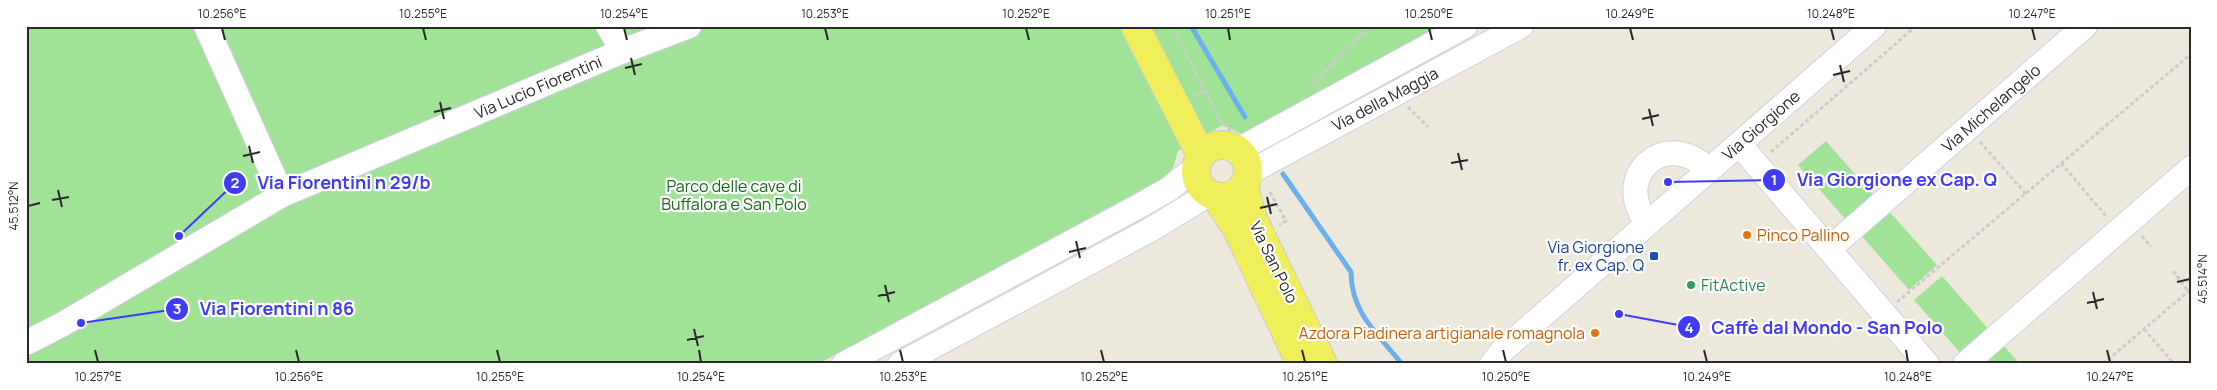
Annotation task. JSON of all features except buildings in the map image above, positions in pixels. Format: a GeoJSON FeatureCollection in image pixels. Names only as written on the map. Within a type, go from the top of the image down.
{"type":"FeatureCollection","features":[{"type":"Feature","properties":{"kind":"main road","name":"Via San Polo"},"geometry":{"type":"LineString","coordinates":[[1135,26],[1232,162]]}},
{"type":"Feature","properties":{"kind":"main road","name":"Via San Polo"},"geometry":{"type":"LineString","coordinates":[[1150,26],[1189,98],[1232,162],[1252,217],[1324,364]]}},
{"type":"Feature","properties":{"kind":"main road","name":"Via San Polo"},"geometry":{"type":"LineString","coordinates":[[1232,162],[1198,183],[1212,196],[1237,229],[1301,364]]}},
{"type":"Feature","properties":{"kind":"main road"},"geometry":{"type":"LineString","coordinates":[[1212,196],[1227,197],[1236,193],[1232,162]]}},
{"type":"Feature","properties":{"kind":"street"},"geometry":{"type":"LineString","coordinates":[[206,26],[282,195]]}},
{"type":"Feature","properties":{"kind":"street","name":"Via Lucio Fiorentini"},"geometry":{"type":"LineString","coordinates":[[608,26],[623,51]]}},
{"type":"Feature","properties":{"kind":"street","name":"Via della Maggia"},"geometry":{"type":"LineString","coordinates":[[1232,162],[1465,26]]}},
{"type":"Feature","properties":{"kind":"street","name":"Via della Maggia"},"geometry":{"type":"LineString","coordinates":[[1232,162],[1521,26]]}},
{"type":"Feature","properties":{"kind":"street","name":"Via Giorgione"},"geometry":{"type":"LineString","coordinates":[[1492,364],[1503,350],[1874,26]]}},
{"type":"Feature","properties":{"kind":"street","name":"Via Michelangelo"},"geometry":{"type":"LineString","coordinates":[[1829,249],[2085,26]]}},
{"type":"Feature","properties":{"kind":"street","name":"Via Lucio Fiorentini"},"geometry":{"type":"LineString","coordinates":[[26,343],[64,324],[282,195],[623,51],[685,27]]}},
{"type":"Feature","properties":{"kind":"street"},"geometry":{"type":"LineString","coordinates":[[1739,144],[1927,364]]}},
{"type":"Feature","properties":{"kind":"street"},"geometry":{"type":"LineString","coordinates":[[1647,223],[1639,212],[1635,200],[1635,186],[1640,173],[1648,163],[1660,156],[1673,152],[1687,154],[1699,160],[1709,170]]}},
{"type":"Feature","properties":{"kind":"street"},"geometry":{"type":"LineString","coordinates":[[859,360],[1169,188],[1232,162]]}},
{"type":"Feature","properties":{"kind":"street"},"geometry":{"type":"LineString","coordinates":[[1965,364],[2191,168]]}},
{"type":"Feature","properties":{"kind":"street"},"geometry":{"type":"LineString","coordinates":[[900,364],[1212,196]]}},
{"type":"Feature","properties":{"kind":"path"},"geometry":{"type":"LineString","coordinates":[[1172,26],[1219,120],[1229,130],[1232,162],[1286,221],[1278,225]]}},
{"type":"Feature","properties":{"kind":"path"},"geometry":{"type":"LineString","coordinates":[[1305,92],[1370,26]]}},
{"type":"Feature","properties":{"kind":"path"},"geometry":{"type":"LineString","coordinates":[[1756,164],[1916,26]]}},
{"type":"Feature","properties":{"kind":"path"},"geometry":{"type":"LineString","coordinates":[[1892,307],[2191,54]]}},
{"type":"Feature","properties":{"kind":"path"},"geometry":{"type":"LineString","coordinates":[[1968,128],[2026,194]]}},
{"type":"Feature","properties":{"kind":"path"},"geometry":{"type":"LineString","coordinates":[[2061,163],[2119,231]]}},
{"type":"Feature","properties":{"kind":"path"},"geometry":{"type":"LineString","coordinates":[[2103,364],[2190,290],[2173,271]]}},
{"type":"Feature","properties":{"kind":"path"},"geometry":{"type":"LineString","coordinates":[[2144,329],[2174,364]]}},
{"type":"Feature","properties":{"kind":"green space","name":"Parco delle cave di Buffalora e San Polo"},"geometry":{"type":"Polygon","coordinates":[[[26,26],[1443,26],[1242,134],[1223,125],[1178,151],[1173,168],[1162,179],[818,364],[26,364],[26,26]]]}},
{"type":"Feature","properties":{"kind":"green space"},"geometry":{"type":"Polygon","coordinates":[[[1826,141],[1875,197],[1847,221],[1798,165],[1826,141]]]}},
{"type":"Feature","properties":{"kind":"green space"},"geometry":{"type":"Polygon","coordinates":[[[1888,210],[1937,265],[1909,290],[1860,234],[1888,210]]]}},
{"type":"Feature","properties":{"kind":"green space"},"geometry":{"type":"Polygon","coordinates":[[[1942,276],[1991,332],[1963,356],[1914,300],[1942,276]]]}},
{"type":"Feature","properties":{"kind":"green space"},"geometry":{"type":"Polygon","coordinates":[[[2003,345],[2020,364],[1981,364],[2003,345]]]}},
{"type":"Feature","properties":{"kind":"waterway"},"geometry":{"type":"LineString","coordinates":[[1191,26],[1245,117]]}},
{"type":"Feature","properties":{"kind":"waterway"},"geometry":{"type":"LineString","coordinates":[[1283,174],[1351,272],[1352,286],[1361,311],[1375,333],[1402,364]]}},
{"type":"Feature","properties":{"kind":"place","name":"Via Giorgione ex Cap. Q"},"geometry":{"type":"Point","coordinates":[1668,182]}},
{"type":"Feature","properties":{"kind":"place","name":"Pinco Pallino"},"geometry":{"type":"Point","coordinates":[1747,235]}},
{"type":"Feature","properties":{"kind":"place","name":"Via Fiorentini n 29/b"},"geometry":{"type":"Point","coordinates":[179,236]}},
{"type":"Feature","properties":{"kind":"place","name":"Via Giorgione fr. ex Cap. Q"},"geometry":{"type":"Point","coordinates":[1654,256]}},
{"type":"Feature","properties":{"kind":"place","name":"FitActive"},"geometry":{"type":"Point","coordinates":[1691,285]}},
{"type":"Feature","properties":{"kind":"place","name":"Caffè dal Mondo - San Polo"},"geometry":{"type":"Point","coordinates":[1619,314]}},
{"type":"Feature","properties":{"kind":"place","name":"Via Fiorentini n 86"},"geometry":{"type":"Point","coordinates":[81,323]}},
{"type":"Feature","properties":{"kind":"place","name":"Azdora Piadinera artigianale romagnola"},"geometry":{"type":"Point","coordinates":[1595,333]}}]}
